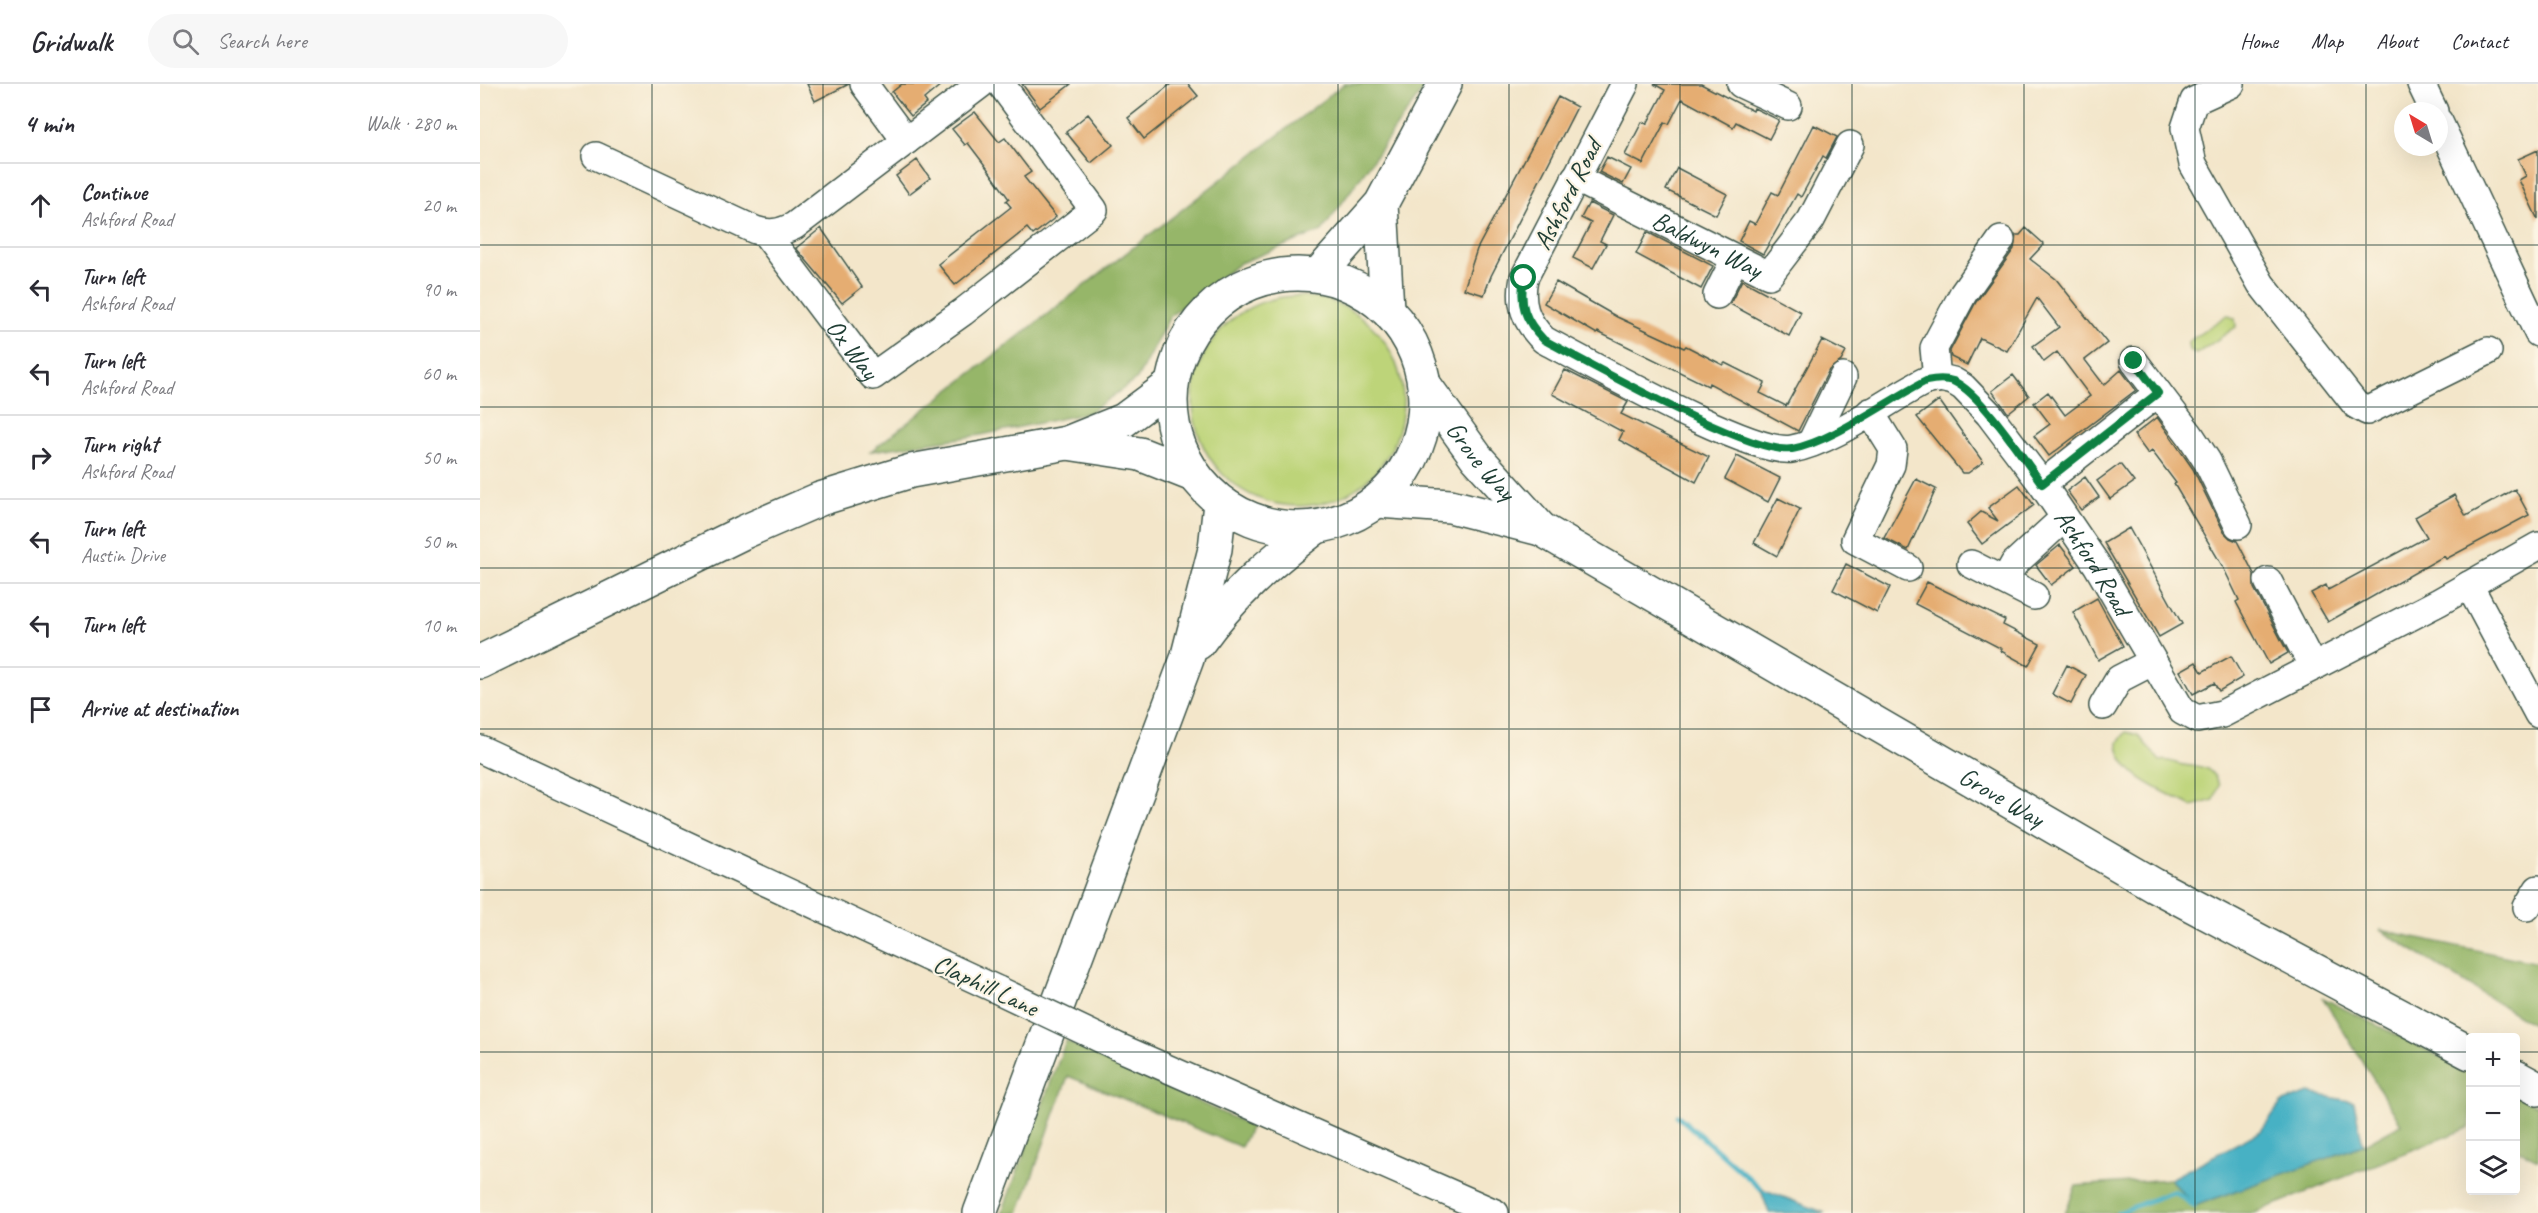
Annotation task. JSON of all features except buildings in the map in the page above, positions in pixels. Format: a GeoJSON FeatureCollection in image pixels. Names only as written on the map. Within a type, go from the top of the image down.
{"type":"FeatureCollection","features":[{"type":"Feature","properties":{"kind":"main road"},"geometry":{"type":"LineString","coordinates":[[1319,274],[1381,204],[1445,84]]}},
{"type":"Feature","properties":{"kind":"main road"},"geometry":{"type":"LineString","coordinates":[[1381,204],[1388,309]]}},
{"type":"Feature","properties":{"kind":"main road"},"geometry":{"type":"LineString","coordinates":[[1319,274],[1344,281],[1367,293],[1388,309],[1413,345],[1426,387],[1425,419],[1416,450],[1400,478],[1378,501],[1348,519],[1315,528],[1281,528],[1249,520],[1220,503],[1193,475],[1178,447],[1173,427],[1171,385],[1182,346],[1205,313],[1230,294],[1238,288],[1277,275],[1319,274]]}},
{"type":"Feature","properties":{"kind":"main road"},"geometry":{"type":"LineString","coordinates":[[480,662],[744,532],[820,499],[911,471],[1067,443],[1124,420],[1171,385]]}},
{"type":"Feature","properties":{"kind":"main road","name":"Grove Way"},"geometry":{"type":"LineString","coordinates":[[1426,387],[1477,458],[1541,529]]}},
{"type":"Feature","properties":{"kind":"main road"},"geometry":{"type":"LineString","coordinates":[[1067,443],[1140,454],[1193,475]]}},
{"type":"Feature","properties":{"kind":"main road","name":"Grove Way"},"geometry":{"type":"LineString","coordinates":[[1378,501],[1450,506],[1541,529],[2154,885],[2466,1051]]}},
{"type":"Feature","properties":{"kind":"main road"},"geometry":{"type":"LineString","coordinates":[[980,1213],[1187,659],[1215,549],[1220,503]]}},
{"type":"Feature","properties":{"kind":"main road"},"geometry":{"type":"LineString","coordinates":[[1187,659],[1221,612],[1264,567],[1315,528]]}},
{"type":"Feature","properties":{"kind":"main road"},"geometry":{"type":"LineString","coordinates":[[2520,1079],[2538,1089]]}},
{"type":"Feature","properties":{"kind":"street"},"geometry":{"type":"LineString","coordinates":[[864,84],[906,141]]}},
{"type":"Feature","properties":{"kind":"street","name":"Ashford Road"},"geometry":{"type":"LineString","coordinates":[[1624,84],[1524,278],[1521,295],[1524,313],[1532,328],[1544,340],[1735,437],[1789,450],[1811,443],[1920,384],[1937,379],[1953,381],[1977,400],[2042,484],[2063,519],[2097,565],[2151,663],[2182,711],[2198,719],[2222,714],[2469,585],[2538,546]]}},
{"type":"Feature","properties":{"kind":"street"},"geometry":{"type":"LineString","coordinates":[[1741,84],[1788,106]]}},
{"type":"Feature","properties":{"kind":"street"},"geometry":{"type":"LineString","coordinates":[[2231,84],[2194,101],[2185,129],[2193,164],[2261,284],[2356,405],[2367,411],[2487,350]]}},
{"type":"Feature","properties":{"kind":"street"},"geometry":{"type":"LineString","coordinates":[[2421,84],[2430,102]]}},
{"type":"Feature","properties":{"kind":"street"},"geometry":{"type":"LineString","coordinates":[[766,234],[779,233],[794,226],[906,141],[987,85]]}},
{"type":"Feature","properties":{"kind":"street","name":"Ox Way"},"geometry":{"type":"LineString","coordinates":[[596,156],[766,234],[873,376],[963,312],[1094,210],[987,85]]}},
{"type":"Feature","properties":{"kind":"street"},"geometry":{"type":"LineString","coordinates":[[2448,141],[2537,329]]}},
{"type":"Feature","properties":{"kind":"street","name":"Baldwyn Way"},"geometry":{"type":"LineString","coordinates":[[1575,178],[1769,275],[1811,220],[1850,145]]}},
{"type":"Feature","properties":{"kind":"street"},"geometry":{"type":"LineString","coordinates":[[1937,379],[1934,348],[1963,294],[2001,240]]}},
{"type":"Feature","properties":{"kind":"street"},"geometry":{"type":"LineString","coordinates":[[1717,295],[1735,259]]}},
{"type":"Feature","properties":{"kind":"street"},"geometry":{"type":"LineString","coordinates":[[2134,361],[2206,461],[2238,525]]}},
{"type":"Feature","properties":{"kind":"street"},"geometry":{"type":"LineString","coordinates":[[1811,443],[1843,378]]}},
{"type":"Feature","properties":{"kind":"street"},"geometry":{"type":"LineString","coordinates":[[2042,484],[2158,393]]}},
{"type":"Feature","properties":{"kind":"street"},"geometry":{"type":"LineString","coordinates":[[1870,412],[1893,449],[1891,465],[1855,540],[1908,568]]}},
{"type":"Feature","properties":{"kind":"street"},"geometry":{"type":"LineString","coordinates":[[2005,580],[2020,557],[2063,519]]}},
{"type":"Feature","properties":{"kind":"street"},"geometry":{"type":"LineString","coordinates":[[1971,564],[2034,596]]}},
{"type":"Feature","properties":{"kind":"street"},"geometry":{"type":"LineString","coordinates":[[2268,581],[2313,666]]}},
{"type":"Feature","properties":{"kind":"street"},"geometry":{"type":"LineString","coordinates":[[2469,585],[2538,714]]}},
{"type":"Feature","properties":{"kind":"street"},"geometry":{"type":"LineString","coordinates":[[2103,706],[2120,679],[2151,663]]}},
{"type":"Feature","properties":{"kind":"street","name":"Claphill Lane"},"geometry":{"type":"LineString","coordinates":[[480,748],[1114,1045],[1495,1213]]}},
{"type":"Feature","properties":{"kind":"green space"},"geometry":{"type":"Polygon","coordinates":[[[1344,84],[1427,84],[1322,231],[1240,263],[1170,316],[1137,379],[1088,413],[981,435],[871,451],[1344,84]]]}},
{"type":"Feature","properties":{"kind":"green space"},"geometry":{"type":"Polygon","coordinates":[[[1298,296],[1318,298],[1338,304],[1356,314],[1372,327],[1385,343],[1395,361],[1401,381],[1403,401],[1401,421],[1395,441],[1385,459],[1372,475],[1356,488],[1338,498],[1318,504],[1298,506],[1278,504],[1258,498],[1240,488],[1224,475],[1211,459],[1201,441],[1195,421],[1193,401],[1195,381],[1201,361],[1211,343],[1224,327],[1240,314],[1258,304],[1278,298],[1298,296]]]}},
{"type":"Feature","properties":{"kind":"green space"},"geometry":{"type":"Polygon","coordinates":[[[2227,315],[2235,319],[2236,327],[2196,354],[2189,350],[2188,342],[2227,315]]]}},
{"type":"Feature","properties":{"kind":"green space"},"geometry":{"type":"Polygon","coordinates":[[[2126,732],[2138,735],[2160,761],[2203,767],[2211,772],[2219,785],[2214,800],[2192,806],[2135,774],[2120,754],[2118,742],[2126,732]]]}},
{"type":"Feature","properties":{"kind":"green space"},"geometry":{"type":"Polygon","coordinates":[[[2380,930],[2538,963],[2538,1026],[2524,1019],[2380,930]]]}},
{"type":"Feature","properties":{"kind":"green space"},"geometry":{"type":"Polygon","coordinates":[[[2323,998],[2466,1070],[2466,1129],[2254,1213],[2065,1213],[2076,1186],[2170,1179],[2194,1206],[2363,1145],[2401,1124],[2323,998]]]}},
{"type":"Feature","properties":{"kind":"green space"},"geometry":{"type":"Polygon","coordinates":[[[1066,1041],[1251,1126],[1241,1147],[1068,1076],[1019,1213],[1002,1213],[1066,1041]]]}},
{"type":"Feature","properties":{"kind":"green space"},"geometry":{"type":"Polygon","coordinates":[[[2520,1097],[2538,1106],[2538,1160],[2520,1151],[2520,1097]]]}},
{"type":"Feature","properties":{"kind":"water"},"geometry":{"type":"Polygon","coordinates":[[[2309,1093],[2354,1102],[2363,1145],[2194,1206],[2170,1179],[2261,1131],[2281,1103],[2309,1093]]]}},
{"type":"Feature","properties":{"kind":"water"},"geometry":{"type":"Polygon","coordinates":[[[1760,1188],[1825,1213],[1769,1213],[1760,1188]]]}},
{"type":"Feature","properties":{"kind":"waterway"},"geometry":{"type":"LineString","coordinates":[[1678,1116],[1760,1188]]}},
{"type":"Feature","properties":{"kind":"waterway"},"geometry":{"type":"LineString","coordinates":[[2118,1213],[2174,1191],[2194,1206]]}},
{"type":"Feature","properties":{"kind":"route"},"geometry":{"type":"LineString","coordinates":[[1524,278],[1521,295],[1524,313],[1532,328],[1544,340],[1735,437],[1789,450],[1818,440],[1914,387],[1940,378],[1953,381],[1977,400],[2042,484],[2158,393],[2134,361]]}}]}
